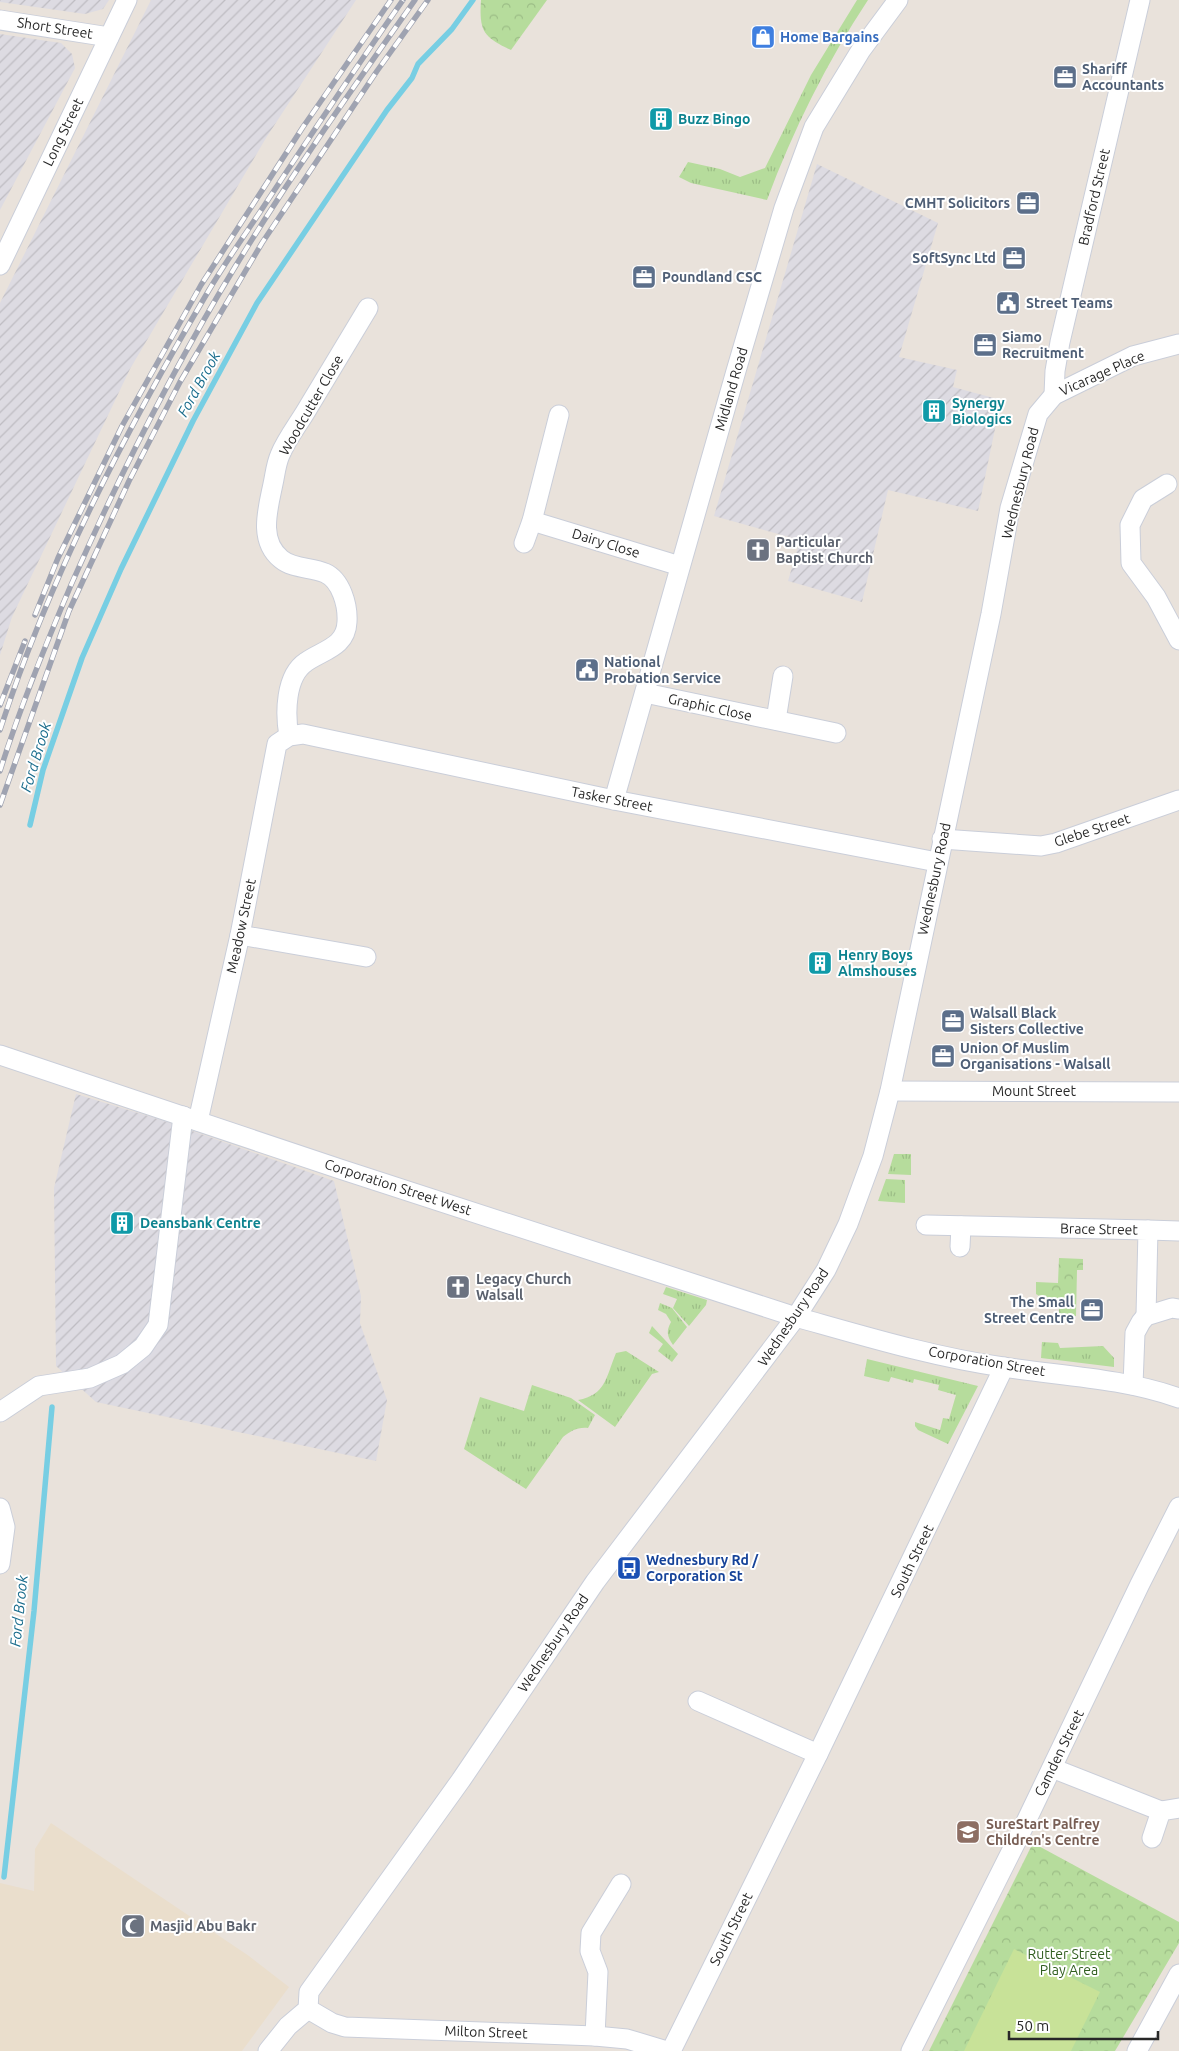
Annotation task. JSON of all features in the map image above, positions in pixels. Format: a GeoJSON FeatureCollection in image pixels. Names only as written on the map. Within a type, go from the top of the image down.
{"type":"FeatureCollection","features":[{"type":"Feature","properties":{"kind":"street","name":"Long Street"},"geometry":{"type":"LineString","coordinates":[[0,265],[127,0]]}},
{"type":"Feature","properties":{"kind":"street","name":"Midland Road"},"geometry":{"type":"LineString","coordinates":[[614,800],[784,208],[814,127],[861,50],[898,0]]}},
{"type":"Feature","properties":{"kind":"street","name":"Bradford Street"},"geometry":{"type":"LineString","coordinates":[[1054,395],[1055,371],[1060,342],[1140,0]]}},
{"type":"Feature","properties":{"kind":"street","name":"Short Street"},"geometry":{"type":"LineString","coordinates":[[0,20],[109,37]]}},
{"type":"Feature","properties":{"kind":"street","name":"Woodcutter Close"},"geometry":{"type":"LineString","coordinates":[[288,736],[286,720],[287,698],[296,673],[305,662],[329,651],[339,642],[345,632],[347,611],[340,587],[325,573],[295,565],[282,559],[273,549],[267,536],[265,522],[280,456],[368,308]]}},
{"type":"Feature","properties":{"kind":"street","name":"Vicarage Place"},"geometry":{"type":"LineString","coordinates":[[1054,395],[1133,356],[1179,344]]}},
{"type":"Feature","properties":{"kind":"street","name":"Wednesbury Road"},"geometry":{"type":"LineString","coordinates":[[308,2009],[310,1992],[461,1780],[595,1582],[796,1317],[826,1270],[848,1224],[873,1156],[890,1091],[991,614],[1010,508],[1038,414],[1054,395]]}},
{"type":"Feature","properties":{"kind":"street"},"geometry":{"type":"LineString","coordinates":[[524,543],[532,521],[559,416]]}},
{"type":"Feature","properties":{"kind":"street"},"geometry":{"type":"LineString","coordinates":[[1168,484],[1143,499],[1130,525],[1131,563],[1156,597],[1179,639]]}},
{"type":"Feature","properties":{"kind":"street","name":"Dairy Close"},"geometry":{"type":"LineString","coordinates":[[532,521],[680,566]]}},
{"type":"Feature","properties":{"kind":"street"},"geometry":{"type":"LineString","coordinates":[[776,720],[784,676]]}},
{"type":"Feature","properties":{"kind":"street","name":"Graphic Close"},"geometry":{"type":"LineString","coordinates":[[645,693],[836,733]]}},
{"type":"Feature","properties":{"kind":"street","name":"Tasker Street"},"geometry":{"type":"LineString","coordinates":[[288,736],[303,734],[614,800],[938,862]]}},
{"type":"Feature","properties":{"kind":"street","name":"Meadow Street"},"geometry":{"type":"LineString","coordinates":[[0,1412],[39,1386],[90,1378],[122,1364],[142,1347],[158,1325],[190,1118],[240,935],[277,744],[288,736]]}},
{"type":"Feature","properties":{"kind":"street","name":"Glebe Street"},"geometry":{"type":"LineString","coordinates":[[942,839],[1041,846],[1056,843],[1179,800]]}},
{"type":"Feature","properties":{"kind":"street"},"geometry":{"type":"LineString","coordinates":[[240,935],[366,956]]}},
{"type":"Feature","properties":{"kind":"street","name":"Corporation Street West"},"geometry":{"type":"LineString","coordinates":[[0,1055],[796,1317]]}},
{"type":"Feature","properties":{"kind":"street","name":"Mount Street"},"geometry":{"type":"LineString","coordinates":[[890,1091],[1179,1092]]}},
{"type":"Feature","properties":{"kind":"street","name":"Brace Street"},"geometry":{"type":"LineString","coordinates":[[926,1225],[1179,1230]]}},
{"type":"Feature","properties":{"kind":"street"},"geometry":{"type":"LineString","coordinates":[[960,1247],[961,1226]]}},
{"type":"Feature","properties":{"kind":"street","name":"Brace Street"},"geometry":{"type":"LineString","coordinates":[[1146,1316],[1148,1230]]}},
{"type":"Feature","properties":{"kind":"street"},"geometry":{"type":"LineString","coordinates":[[1133,1384],[1135,1333],[1141,1322],[1146,1316],[1172,1308],[1179,1308]]}},
{"type":"Feature","properties":{"kind":"street","name":"Corporation Street"},"geometry":{"type":"LineString","coordinates":[[796,1317],[933,1352],[1004,1367],[1133,1384],[1179,1398]]}},
{"type":"Feature","properties":{"kind":"street","name":"South Street"},"geometry":{"type":"LineString","coordinates":[[671,2051],[818,1754],[1004,1367]]}},
{"type":"Feature","properties":{"kind":"street","name":"Camden Street"},"geometry":{"type":"LineString","coordinates":[[911,2051],[1179,1507]]}},
{"type":"Feature","properties":{"kind":"street"},"geometry":{"type":"LineString","coordinates":[[0,1508],[5,1527],[0,1564]]}},
{"type":"Feature","properties":{"kind":"street"},"geometry":{"type":"LineString","coordinates":[[698,1701],[818,1754]]}},
{"type":"Feature","properties":{"kind":"street"},"geometry":{"type":"LineString","coordinates":[[1052,1768],[1170,1810],[1152,1838]]}},
{"type":"Feature","properties":{"kind":"street"},"geometry":{"type":"LineString","coordinates":[[595,2036],[598,1972],[590,1950],[591,1933],[621,1884]]}},
{"type":"Feature","properties":{"kind":"street"},"geometry":{"type":"LineString","coordinates":[[1137,2051],[1179,1974]]}},
{"type":"Feature","properties":{"kind":"street"},"geometry":{"type":"LineString","coordinates":[[268,2051],[288,2026],[308,2009]]}},
{"type":"Feature","properties":{"kind":"street","name":"Milton Street"},"geometry":{"type":"LineString","coordinates":[[308,2009],[332,2023],[345,2027],[595,2036],[627,2039],[667,2051]]}},
{"type":"Feature","properties":{"kind":"shaded area"},"geometry":{"type":"Polygon","coordinates":[[[0,0],[109,0],[103,9],[85,14],[0,2],[0,0]]]}},
{"type":"Feature","properties":{"kind":"shaded area"},"geometry":{"type":"Polygon","coordinates":[[[151,0],[356,0],[266,138],[130,369],[12,617],[0,655],[0,303],[151,0]]]}},
{"type":"Feature","properties":{"kind":"shaded area"},"geometry":{"type":"Polygon","coordinates":[[[0,34],[61,43],[72,54],[75,68],[0,210],[0,34]]]}},
{"type":"Feature","properties":{"kind":"shaded area"},"geometry":{"type":"Polygon","coordinates":[[[817,164],[938,223],[899,357],[957,370],[953,387],[1001,400],[978,511],[888,490],[862,602],[788,581],[800,540],[714,516],[817,164]]]}},
{"type":"Feature","properties":{"kind":"shaded area"},"geometry":{"type":"Polygon","coordinates":[[[76,1094],[161,1120],[334,1181],[361,1296],[360,1323],[387,1400],[376,1461],[96,1402],[56,1366],[54,1188],[76,1094]]]}},
{"type":"Feature","properties":{"kind":"shaded area"},"geometry":{"type":"Polygon","coordinates":[[[51,1823],[249,1956],[289,1987],[242,2051],[0,2051],[0,1883],[34,1891],[35,1849],[51,1823]]]}},
{"type":"Feature","properties":{"kind":"green space"},"geometry":{"type":"Polygon","coordinates":[[[481,0],[547,0],[511,50],[494,41],[485,32],[481,19],[481,0]]]}},
{"type":"Feature","properties":{"kind":"green space"},"geometry":{"type":"Polygon","coordinates":[[[857,0],[868,0],[812,97],[788,148],[767,200],[691,183],[679,177],[688,162],[720,169],[740,177],[765,168],[811,75],[857,0]]]}},
{"type":"Feature","properties":{"kind":"green space"},"geometry":{"type":"Polygon","coordinates":[[[894,1154],[911,1154],[911,1175],[888,1174],[894,1154]]]}},
{"type":"Feature","properties":{"kind":"green space"},"geometry":{"type":"Polygon","coordinates":[[[886,1179],[905,1180],[905,1203],[878,1201],[886,1179]]]}},
{"type":"Feature","properties":{"kind":"green space"},"geometry":{"type":"Polygon","coordinates":[[[1059,1258],[1083,1259],[1083,1270],[1077,1270],[1076,1316],[1059,1316],[1059,1300],[1044,1299],[1036,1294],[1036,1282],[1058,1283],[1059,1258]]]}},
{"type":"Feature","properties":{"kind":"green space"},"geometry":{"type":"Polygon","coordinates":[[[666,1287],[707,1300],[706,1305],[689,1326],[673,1308],[677,1299],[663,1294],[666,1287]]]}},
{"type":"Feature","properties":{"kind":"green space"},"geometry":{"type":"Polygon","coordinates":[[[660,1303],[672,1308],[687,1327],[673,1345],[668,1334],[671,1322],[666,1314],[658,1310],[660,1303]]]}},
{"type":"Feature","properties":{"kind":"green space"},"geometry":{"type":"Polygon","coordinates":[[[652,1326],[678,1354],[672,1362],[658,1351],[663,1344],[649,1333],[652,1326]]]}},
{"type":"Feature","properties":{"kind":"green space"},"geometry":{"type":"Polygon","coordinates":[[[1042,1342],[1058,1343],[1060,1348],[1103,1346],[1114,1358],[1114,1367],[1041,1358],[1042,1342]]]}},
{"type":"Feature","properties":{"kind":"green space"},"geometry":{"type":"Polygon","coordinates":[[[626,1351],[659,1372],[652,1374],[615,1427],[578,1400],[587,1398],[600,1389],[604,1384],[616,1353],[626,1351]]]}},
{"type":"Feature","properties":{"kind":"green space"},"geometry":{"type":"Polygon","coordinates":[[[867,1359],[978,1386],[948,1444],[918,1430],[915,1422],[940,1430],[943,1418],[949,1419],[956,1395],[938,1390],[939,1385],[914,1379],[913,1383],[891,1377],[889,1382],[864,1376],[867,1359]]]}},
{"type":"Feature","properties":{"kind":"green space"},"geometry":{"type":"Polygon","coordinates":[[[532,1385],[571,1398],[595,1415],[588,1428],[574,1430],[563,1437],[526,1489],[464,1449],[480,1397],[524,1411],[532,1385]]]}},
{"type":"Feature","properties":{"kind":"green space","name":"Rutter Street Play Area"},"geometry":{"type":"Polygon","coordinates":[[[1033,1843],[1179,1922],[1179,1943],[1115,2051],[929,2051],[1033,1843]]]}},
{"type":"Feature","properties":{"kind":"green space"},"geometry":{"type":"Polygon","coordinates":[[[1014,1949],[1100,1992],[1071,2051],[964,2051],[1014,1949]]]}},
{"type":"Feature","properties":{"kind":"waterway","name":"Ford Brook"},"geometry":{"type":"LineString","coordinates":[[30,825],[43,770],[82,658],[121,569],[193,421],[257,303],[387,110],[412,78],[418,64],[452,29],[473,0]]}},
{"type":"Feature","properties":{"kind":"waterway","name":"Ford Brook"},"geometry":{"type":"LineString","coordinates":[[4,1877],[34,1611],[52,1407]]}},
{"type":"Feature","properties":{"kind":"railway"},"geometry":{"type":"LineString","coordinates":[[35,615],[58,558],[122,426],[201,285],[303,127],[391,0]]}},
{"type":"Feature","properties":{"kind":"railway"},"geometry":{"type":"LineString","coordinates":[[0,730],[42,616],[66,560],[148,396],[209,290],[403,0]]}},
{"type":"Feature","properties":{"kind":"railway"},"geometry":{"type":"LineString","coordinates":[[0,771],[33,677],[71,585],[128,463],[190,344],[278,199],[415,0]]}},
{"type":"Feature","properties":{"kind":"railway"},"geometry":{"type":"LineString","coordinates":[[0,805],[69,611],[129,481],[180,382],[262,243],[377,71],[428,0]]}},
{"type":"Feature","properties":{"kind":"railway"},"geometry":{"type":"LineString","coordinates":[[0,705],[25,641]]}},
{"type":"Feature","properties":{"kind":"place","name":"Home Bargains"},"geometry":{"type":"Point","coordinates":[763,37]}},
{"type":"Feature","properties":{"kind":"place","name":"Shariff Accountants"},"geometry":{"type":"Point","coordinates":[1065,77]}},
{"type":"Feature","properties":{"kind":"place","name":"Buzz Bingo"},"geometry":{"type":"Point","coordinates":[661,119]}},
{"type":"Feature","properties":{"kind":"place","name":"CMHT Solicitors"},"geometry":{"type":"Point","coordinates":[1028,203]}},
{"type":"Feature","properties":{"kind":"place","name":"SoftSync Ltd"},"geometry":{"type":"Point","coordinates":[1014,258]}},
{"type":"Feature","properties":{"kind":"place","name":"Poundland CSC"},"geometry":{"type":"Point","coordinates":[644,277]}},
{"type":"Feature","properties":{"kind":"place","name":"Street Teams"},"geometry":{"type":"Point","coordinates":[1008,303]}},
{"type":"Feature","properties":{"kind":"place","name":"Siamo Recruitment"},"geometry":{"type":"Point","coordinates":[985,345]}},
{"type":"Feature","properties":{"kind":"place","name":"Synergy Biologics"},"geometry":{"type":"Point","coordinates":[934,411]}},
{"type":"Feature","properties":{"kind":"place","name":"Particular Baptist Church"},"geometry":{"type":"Point","coordinates":[758,550]}},
{"type":"Feature","properties":{"kind":"place","name":"National Probation Service"},"geometry":{"type":"Point","coordinates":[587,670]}},
{"type":"Feature","properties":{"kind":"place","name":"Henry Boys Almshouses"},"geometry":{"type":"Point","coordinates":[820,963]}},
{"type":"Feature","properties":{"kind":"place","name":"Walsall Black Sisters Collective"},"geometry":{"type":"Point","coordinates":[953,1021]}},
{"type":"Feature","properties":{"kind":"place","name":"Union Of Muslim Organisations - Walsall"},"geometry":{"type":"Point","coordinates":[943,1056]}},
{"type":"Feature","properties":{"kind":"place","name":"Deansbank Centre"},"geometry":{"type":"Point","coordinates":[122,1223]}},
{"type":"Feature","properties":{"kind":"place","name":"Legacy Church Walsall"},"geometry":{"type":"Point","coordinates":[458,1287]}},
{"type":"Feature","properties":{"kind":"place","name":"The Small Street Centre"},"geometry":{"type":"Point","coordinates":[1092,1310]}},
{"type":"Feature","properties":{"kind":"place","name":"Wednesbury Rd / Corporation St"},"geometry":{"type":"Point","coordinates":[629,1568]}},
{"type":"Feature","properties":{"kind":"place","name":"SureStart Palfrey Children's Centre"},"geometry":{"type":"Point","coordinates":[968,1832]}},
{"type":"Feature","properties":{"kind":"place","name":"Masjid Abu Bakr"},"geometry":{"type":"Point","coordinates":[133,1926]}}]}
